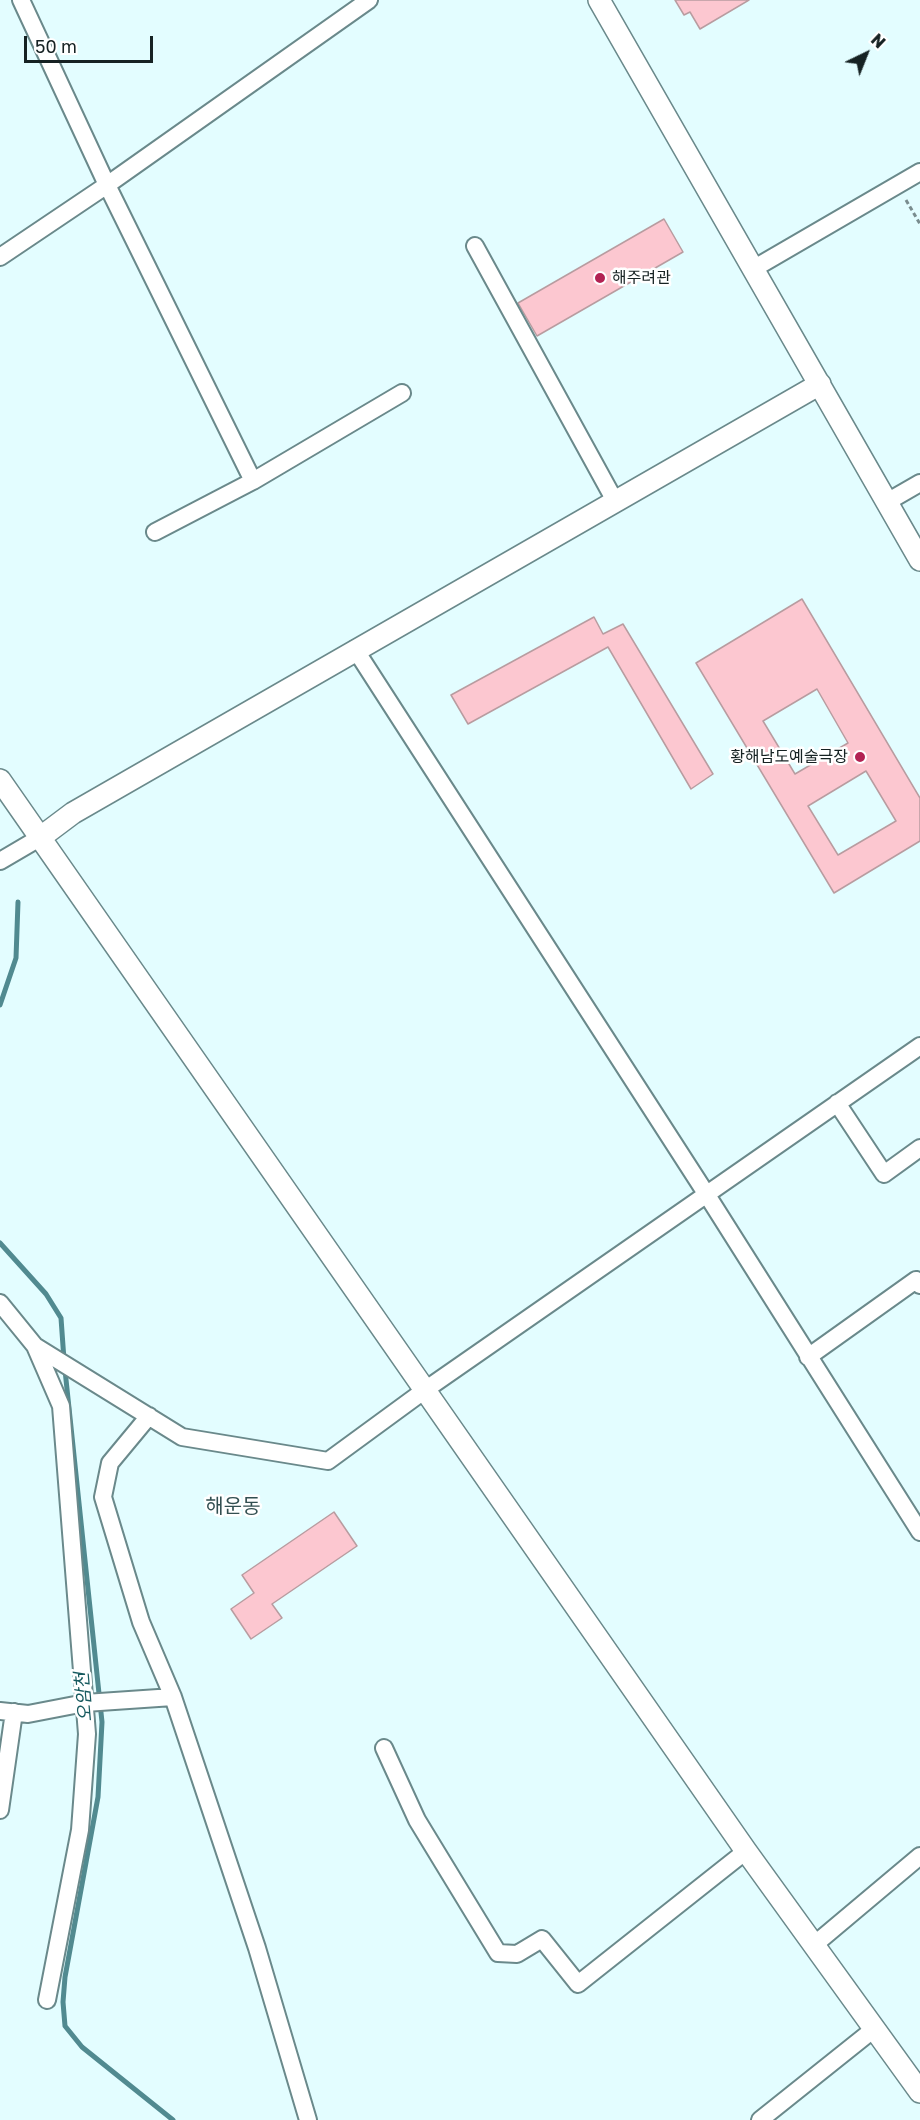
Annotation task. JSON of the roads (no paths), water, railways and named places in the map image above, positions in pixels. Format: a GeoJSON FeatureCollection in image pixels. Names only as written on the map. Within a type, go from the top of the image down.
{"type":"FeatureCollection","features":[{"type":"Feature","properties":{"kind":"main road"},"geometry":{"type":"LineString","coordinates":[[599,0],[920,560]]}},
{"type":"Feature","properties":{"kind":"main road"},"geometry":{"type":"LineString","coordinates":[[41,837],[73,813],[819,384]]}},
{"type":"Feature","properties":{"kind":"main road"},"geometry":{"type":"LineString","coordinates":[[0,780],[746,1851],[920,2092]]}},
{"type":"Feature","properties":{"kind":"street"},"geometry":{"type":"LineString","coordinates":[[21,0],[107,185],[253,481]]}},
{"type":"Feature","properties":{"kind":"street"},"geometry":{"type":"LineString","coordinates":[[0,257],[107,185],[369,0]]}},
{"type":"Feature","properties":{"kind":"street"},"geometry":{"type":"LineString","coordinates":[[753,269],[920,172]]}},
{"type":"Feature","properties":{"kind":"street"},"geometry":{"type":"LineString","coordinates":[[475,246],[615,501]]}},
{"type":"Feature","properties":{"kind":"street"},"geometry":{"type":"LineString","coordinates":[[155,532],[253,481],[402,393]]}},
{"type":"Feature","properties":{"kind":"street"},"geometry":{"type":"LineString","coordinates":[[887,502],[920,483]]}},
{"type":"Feature","properties":{"kind":"street"},"geometry":{"type":"LineString","coordinates":[[355,650],[707,1195],[920,1532]]}},
{"type":"Feature","properties":{"kind":"street"},"geometry":{"type":"LineString","coordinates":[[0,861],[41,837]]}},
{"type":"Feature","properties":{"kind":"street"},"geometry":{"type":"LineString","coordinates":[[35,1346],[182,1437],[328,1461],[425,1390],[920,1046]]}},
{"type":"Feature","properties":{"kind":"street"},"geometry":{"type":"LineString","coordinates":[[837,1103],[884,1174],[920,1148]]}},
{"type":"Feature","properties":{"kind":"street"},"geometry":{"type":"LineString","coordinates":[[808,1357],[915,1280],[920,1285]]}},
{"type":"Feature","properties":{"kind":"street"},"geometry":{"type":"LineString","coordinates":[[0,1304],[35,1346],[61,1406],[87,1703],[80,1830],[47,2000]]}},
{"type":"Feature","properties":{"kind":"street"},"geometry":{"type":"LineString","coordinates":[[149,1416],[110,1463],[103,1497],[141,1622],[173,1697],[256,1948],[305,2119]]}},
{"type":"Feature","properties":{"kind":"street"},"geometry":{"type":"LineString","coordinates":[[0,1810],[7,1712],[28,1713],[87,1703],[173,1697]]}},
{"type":"Feature","properties":{"kind":"street"},"geometry":{"type":"LineString","coordinates":[[384,1748],[417,1820],[498,1953],[517,1954],[542,1939],[578,1984],[746,1851]]}},
{"type":"Feature","properties":{"kind":"street"},"geometry":{"type":"LineString","coordinates":[[814,1945],[920,1856]]}},
{"type":"Feature","properties":{"kind":"street"},"geometry":{"type":"LineString","coordinates":[[766,2118],[874,2029]]}},
{"type":"Feature","properties":{"kind":"waterway","name":"오암천"},"geometry":{"type":"LineString","coordinates":[[0,1005],[16,958],[18,902]]}},
{"type":"Feature","properties":{"kind":"waterway","name":"오암천"},"geometry":{"type":"LineString","coordinates":[[0,1243],[46,1294],[61,1318],[64,1360]]}},
{"type":"Feature","properties":{"kind":"waterway","name":"오암천"},"geometry":{"type":"LineString","coordinates":[[65,1370],[102,1722],[98,1797],[65,1977],[63,2002],[65,2026],[82,2047],[173,2120]]}},
{"type":"Feature","properties":{"kind":"place","name":"해주려관"},"geometry":{"type":"Point","coordinates":[600,278]}},
{"type":"Feature","properties":{"kind":"place","name":"황해남도예술극장"},"geometry":{"type":"Point","coordinates":[860,757]}},
{"type":"Feature","properties":{"kind":"district","name":"해운동"},"geometry":{"type":"Point","coordinates":[233,1507]}}]}
